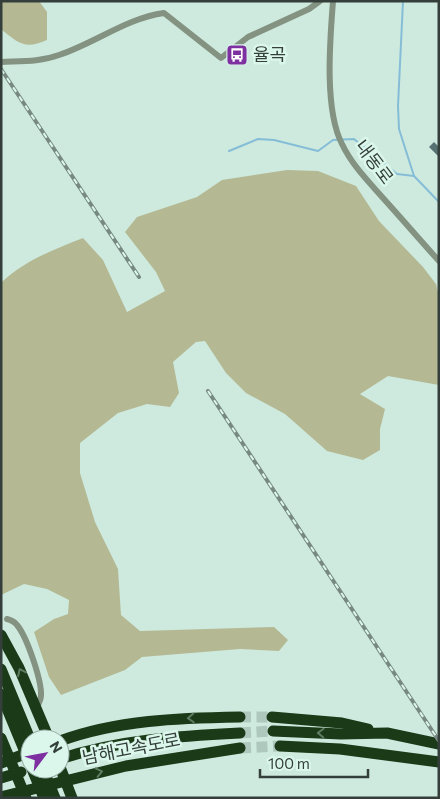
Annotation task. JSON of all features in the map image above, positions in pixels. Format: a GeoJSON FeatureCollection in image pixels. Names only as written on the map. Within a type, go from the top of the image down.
{"type":"FeatureCollection","features":[{"type":"Feature","properties":{"kind":"highway"},"geometry":{"type":"LineString","coordinates":[[1,635],[19,668],[45,729]]}},
{"type":"Feature","properties":{"kind":"highway"},"geometry":{"type":"LineString","coordinates":[[1,669],[20,727]]}},
{"type":"Feature","properties":{"kind":"highway"},"geometry":{"type":"LineString","coordinates":[[1,694],[20,727]]}},
{"type":"Feature","properties":{"kind":"highway"},"geometry":{"type":"LineString","coordinates":[[70,739],[132,724],[193,718],[240,717]]}},
{"type":"Feature","properties":{"kind":"highway"},"geometry":{"type":"LineString","coordinates":[[272,717],[342,723],[439,744]]}},
{"type":"Feature","properties":{"kind":"highway"},"geometry":{"type":"LineString","coordinates":[[273,731],[341,734],[387,733]]}},
{"type":"Feature","properties":{"kind":"highway","name":"남해고속도로"},"geometry":{"type":"LineString","coordinates":[[70,756],[138,742],[195,735],[240,733]]}},
{"type":"Feature","properties":{"kind":"highway"},"geometry":{"type":"LineString","coordinates":[[1,738],[26,798]]}},
{"type":"Feature","properties":{"kind":"highway"},"geometry":{"type":"LineString","coordinates":[[280,746],[340,749],[439,762]]}},
{"type":"Feature","properties":{"kind":"highway","name":"남해고속도로"},"geometry":{"type":"LineString","coordinates":[[1,797],[126,766],[240,748]]}},
{"type":"Feature","properties":{"kind":"highway"},"geometry":{"type":"LineString","coordinates":[[1,763],[20,756]]}},
{"type":"Feature","properties":{"kind":"highway"},"geometry":{"type":"LineString","coordinates":[[1,778],[20,772]]}},
{"type":"Feature","properties":{"kind":"highway"},"geometry":{"type":"LineString","coordinates":[[35,779],[44,798]]}},
{"type":"Feature","properties":{"kind":"highway"},"geometry":{"type":"LineString","coordinates":[[47,779],[55,798]]}},
{"type":"Feature","properties":{"kind":"highway"},"geometry":{"type":"LineString","coordinates":[[65,779],[72,798]]}},
{"type":"Feature","properties":{"kind":"street"},"geometry":{"type":"LineString","coordinates":[[1,62],[48,59],[128,24],[155,14],[164,13],[221,58],[248,37],[309,9],[320,1]]}},
{"type":"Feature","properties":{"kind":"street","name":"내동로"},"geometry":{"type":"LineString","coordinates":[[333,1],[331,91],[333,114],[341,143],[356,168],[439,261]]}},
{"type":"Feature","properties":{"kind":"street"},"geometry":{"type":"LineString","coordinates":[[7,619],[13,621],[18,626],[32,656],[41,696],[37,709]]}},
{"type":"Feature","properties":{"kind":"green space"},"geometry":{"type":"Polygon","coordinates":[[[1,1],[39,1],[47,12],[47,40],[27,45],[22,44],[1,29],[1,1]]]}},
{"type":"Feature","properties":{"kind":"green space"},"geometry":{"type":"Polygon","coordinates":[[[287,170],[318,171],[356,186],[379,221],[423,267],[436,284],[439,296],[439,385],[388,376],[360,394],[385,409],[380,429],[380,450],[363,460],[327,451],[285,414],[246,393],[226,373],[205,341],[196,342],[173,362],[179,393],[170,407],[147,404],[118,413],[80,443],[80,473],[95,522],[118,569],[121,615],[140,631],[274,627],[288,640],[279,651],[240,649],[142,657],[125,670],[61,695],[49,677],[34,632],[54,619],[68,614],[69,600],[47,589],[24,584],[1,595],[1,283],[20,268],[50,251],[83,238],[103,260],[127,312],[165,291],[156,272],[125,232],[137,217],[197,197],[222,180],[287,170]]]}},
{"type":"Feature","properties":{"kind":"building"},"geometry":{"type":"Polygon","coordinates":[[[434,142],[439,147],[439,157],[429,147],[434,142]]]}},
{"type":"Feature","properties":{"kind":"waterway"},"geometry":{"type":"LineString","coordinates":[[403,1],[398,106],[399,129],[414,176],[439,202]]}},
{"type":"Feature","properties":{"kind":"waterway"},"geometry":{"type":"LineString","coordinates":[[229,151],[258,139],[274,140],[318,151],[333,140],[354,139],[397,174],[414,176]]}},
{"type":"Feature","properties":{"kind":"tunnel"},"geometry":{"type":"LineString","coordinates":[[240,717],[272,717]]}},
{"type":"Feature","properties":{"kind":"tunnel"},"geometry":{"type":"LineString","coordinates":[[240,733],[273,731]]}},
{"type":"Feature","properties":{"kind":"tunnel"},"geometry":{"type":"LineString","coordinates":[[240,748],[280,746]]}},
{"type":"Feature","properties":{"kind":"railway"},"geometry":{"type":"LineString","coordinates":[[1,69],[139,277]]}},
{"type":"Feature","properties":{"kind":"railway"},"geometry":{"type":"LineString","coordinates":[[208,391],[439,741]]}},
{"type":"Feature","properties":{"kind":"place","name":"율곡"},"geometry":{"type":"Point","coordinates":[237,55]}}]}
